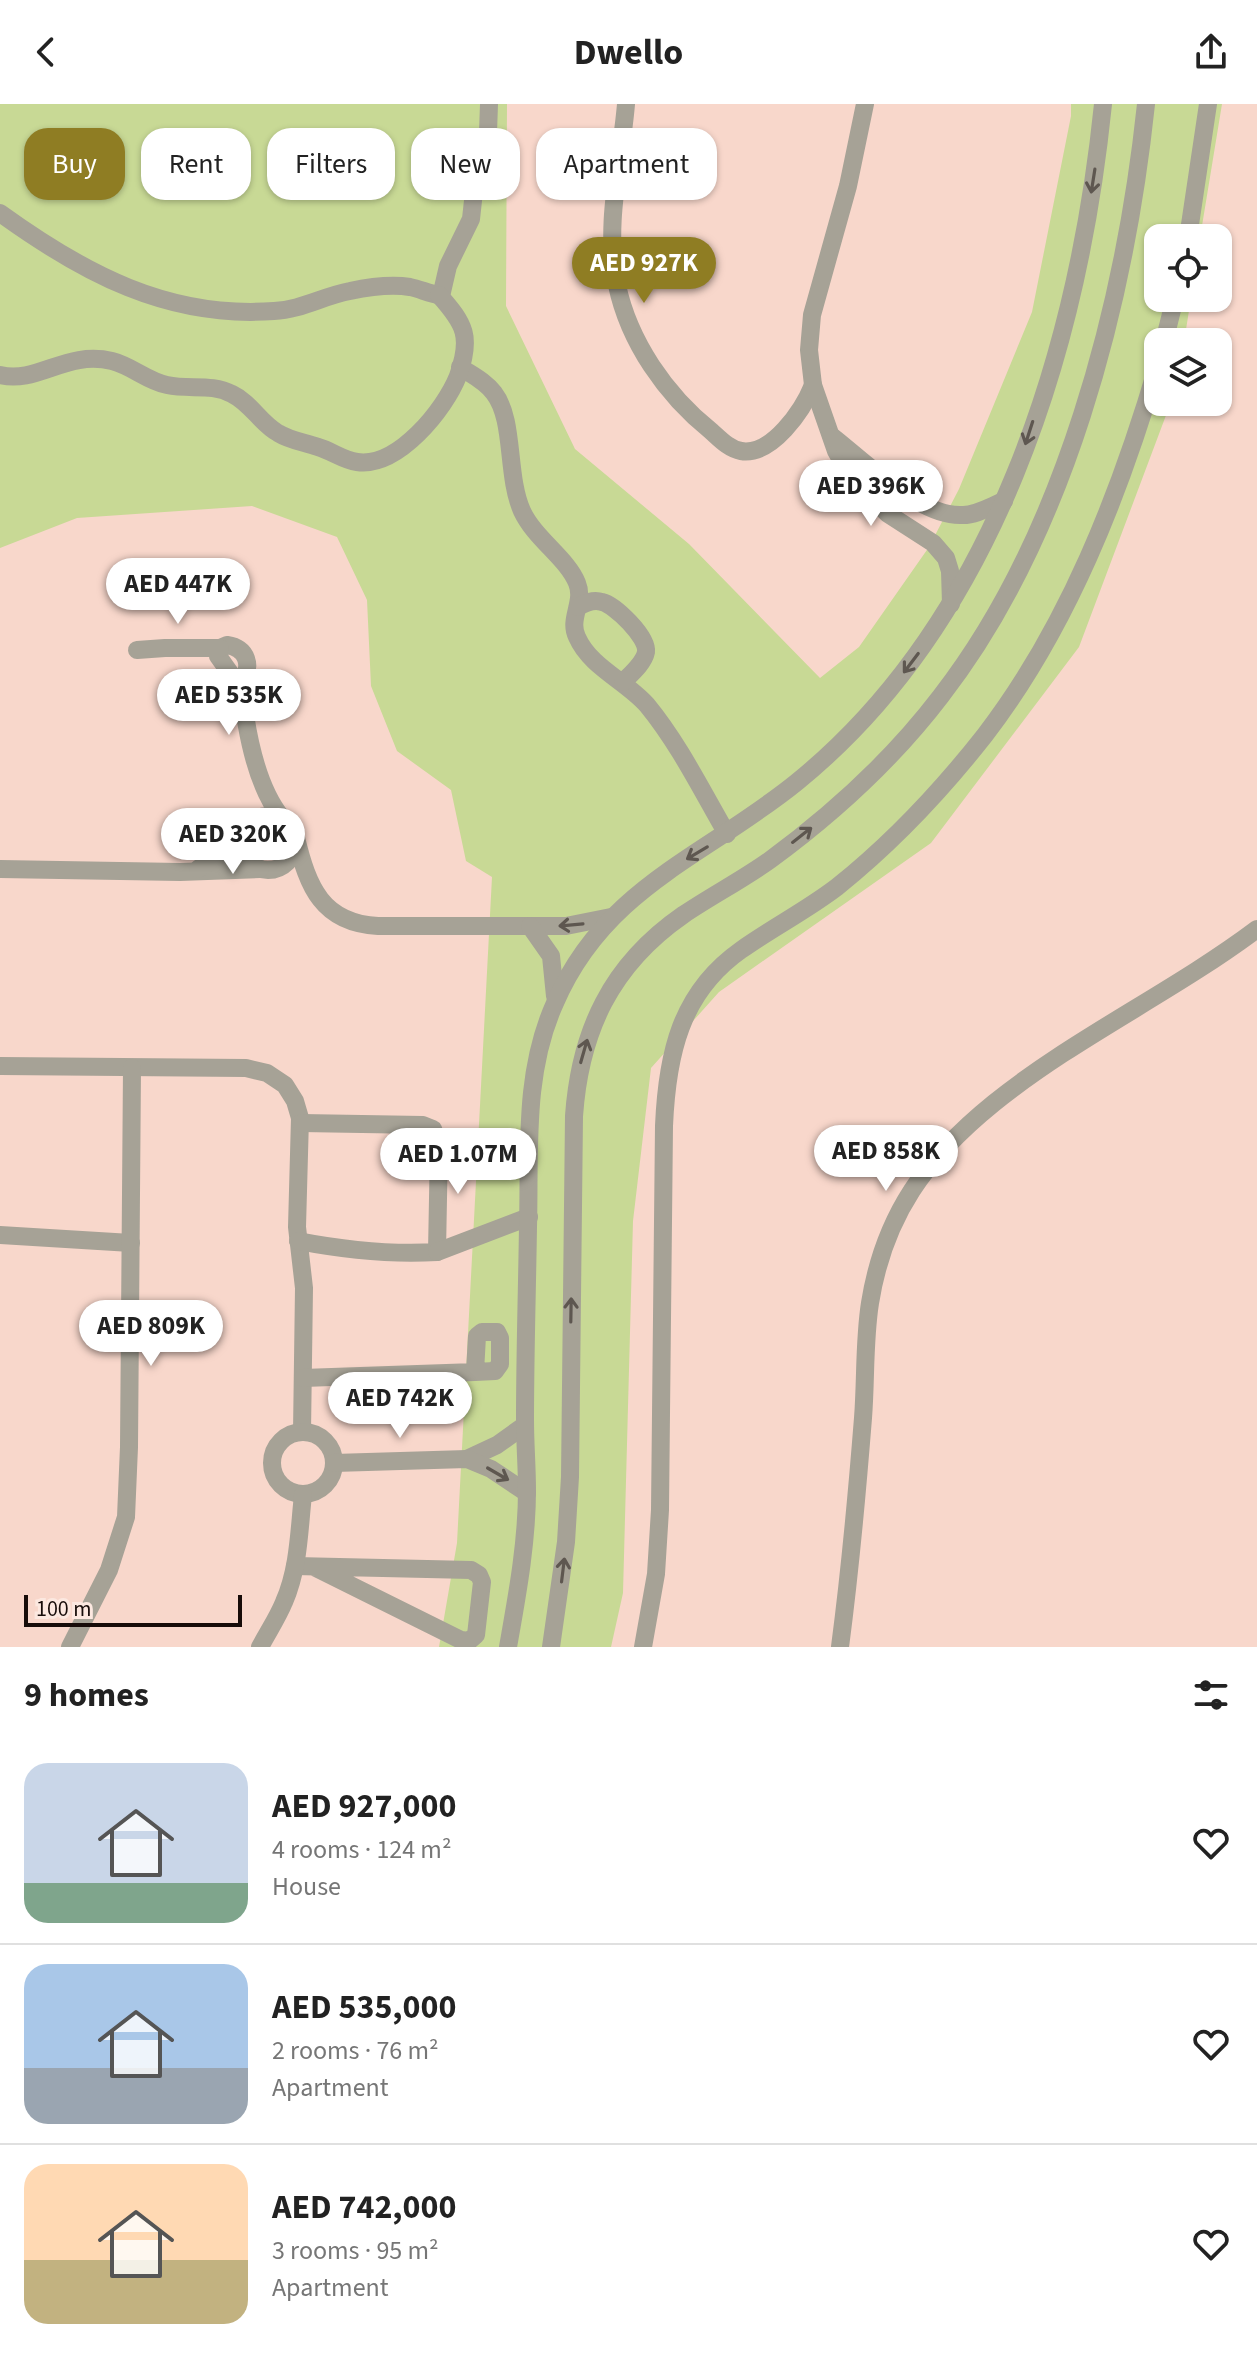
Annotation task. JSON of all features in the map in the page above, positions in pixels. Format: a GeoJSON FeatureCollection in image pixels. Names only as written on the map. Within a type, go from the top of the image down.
{"type":"FeatureCollection","features":[{"type":"Feature","properties":{"kind":"street"},"geometry":{"type":"LineString","coordinates":[[439,295],[448,266],[471,219],[476,173],[488,133],[489,104]]}},
{"type":"Feature","properties":{"kind":"street"},"geometry":{"type":"LineString","coordinates":[[626,104],[612,239],[622,306],[640,347],[681,402],[703,425],[734,449],[759,450],[791,422],[813,385]]}},
{"type":"Feature","properties":{"kind":"street"},"geometry":{"type":"LineString","coordinates":[[865,104],[848,186],[812,315],[809,350],[813,385],[841,462],[852,479],[888,514],[942,553],[950,571],[951,604]]}},
{"type":"Feature","properties":{"kind":"street"},"geometry":{"type":"LineString","coordinates":[[508,1647],[519,1582],[527,1493],[525,1425],[532,1085],[537,1055],[555,1002],[580,957],[611,917],[657,878],[727,834],[802,778],[865,718],[921,649],[951,604],[1004,501],[1055,355],[1087,219],[1103,104]]}},
{"type":"Feature","properties":{"kind":"street"},"geometry":{"type":"LineString","coordinates":[[551,1647],[566,1542],[570,1477],[574,1105],[584,1048],[596,1016],[612,986],[657,935],[806,833],[879,768],[940,698],[989,626],[1030,549],[1090,387],[1122,261],[1146,104]]}},
{"type":"Feature","properties":{"kind":"street"},"geometry":{"type":"LineString","coordinates":[[1190,224],[1208,104]]}},
{"type":"Feature","properties":{"kind":"street"},"geometry":{"type":"LineString","coordinates":[[0,213],[84,267],[152,297],[187,307],[274,312],[347,291],[382,286],[407,287],[439,295],[457,316],[466,335],[460,367],[443,404],[412,438],[387,457],[358,462],[278,433],[245,402],[223,390],[166,385],[112,361],[76,359],[25,376],[0,375]]}},
{"type":"Feature","properties":{"kind":"street"},"geometry":{"type":"LineString","coordinates":[[460,367],[485,383],[500,403],[518,501],[531,528],[577,582],[580,595],[574,625],[578,639],[598,663],[642,700],[671,737],[727,834]]}},
{"type":"Feature","properties":{"kind":"street"},"geometry":{"type":"LineString","coordinates":[[643,1647],[656,1574],[660,1510],[664,1126],[669,1066],[678,1034],[705,982],[715,972],[742,949],[822,898],[868,861],[953,774],[1002,711],[1045,643],[1082,568],[1120,477],[1144,406]]}},
{"type":"Feature","properties":{"kind":"street"},"geometry":{"type":"LineString","coordinates":[[791,422],[831,432],[881,479],[930,506],[964,515],[1004,501]]}},
{"type":"Feature","properties":{"kind":"street"},"geometry":{"type":"LineString","coordinates":[[578,607],[590,602],[605,603],[642,636],[646,645],[645,655],[623,682]]}},
{"type":"Feature","properties":{"kind":"street"},"geometry":{"type":"LineString","coordinates":[[137,650],[220,648],[227,645],[235,647],[247,658],[248,666],[241,682],[246,719],[262,784],[282,818],[293,830],[311,886]]}},
{"type":"Feature","properties":{"kind":"street"},"geometry":{"type":"LineString","coordinates":[[262,784],[253,819],[244,829],[241,840],[242,853],[249,863],[292,876],[311,886],[334,912],[367,925],[575,926],[611,917]]}},
{"type":"Feature","properties":{"kind":"street"},"geometry":{"type":"LineString","coordinates":[[253,819],[272,815],[282,818]]}},
{"type":"Feature","properties":{"kind":"street"},"geometry":{"type":"LineString","coordinates":[[4,864],[196,871],[266,870],[282,867],[291,859],[296,838]]}},
{"type":"Feature","properties":{"kind":"street"},"geometry":{"type":"LineString","coordinates":[[196,871],[241,840]]}},
{"type":"Feature","properties":{"kind":"street"},"geometry":{"type":"LineString","coordinates":[[530,926],[551,956],[555,1002]]}},
{"type":"Feature","properties":{"kind":"street"},"geometry":{"type":"LineString","coordinates":[[840,1647],[854,1523],[870,1305],[879,1259],[912,1189],[928,1164],[996,1101],[1257,929]]}},
{"type":"Feature","properties":{"kind":"street"},"geometry":{"type":"LineString","coordinates":[[0,1066],[257,1070],[277,1078],[291,1092],[301,1123],[298,1241],[304,1288],[302,1432]]}},
{"type":"Feature","properties":{"kind":"street"},"geometry":{"type":"LineString","coordinates":[[70,1647],[109,1570],[126,1517],[132,1068]]}},
{"type":"Feature","properties":{"kind":"street"},"geometry":{"type":"LineString","coordinates":[[301,1123],[423,1125],[433,1129],[438,1139],[437,1252]]}},
{"type":"Feature","properties":{"kind":"street"},"geometry":{"type":"LineString","coordinates":[[298,1241],[345,1250],[397,1254],[437,1252],[529,1217]]}},
{"type":"Feature","properties":{"kind":"street"},"geometry":{"type":"LineString","coordinates":[[0,1235],[131,1243]]}},
{"type":"Feature","properties":{"kind":"street"},"geometry":{"type":"LineString","coordinates":[[303,1378],[475,1372]]}},
{"type":"Feature","properties":{"kind":"street"},"geometry":{"type":"LineString","coordinates":[[334,1463],[467,1459],[497,1445],[525,1425]]}},
{"type":"Feature","properties":{"kind":"street"},"geometry":{"type":"LineString","coordinates":[[302,1432],[318,1436],[330,1447],[334,1463],[330,1478],[319,1490],[303,1495],[288,1491],[276,1480],[271,1464],[275,1448],[287,1436],[302,1432]]}},
{"type":"Feature","properties":{"kind":"street"},"geometry":{"type":"LineString","coordinates":[[467,1459],[491,1469],[527,1493]]}},
{"type":"Feature","properties":{"kind":"street"},"geometry":{"type":"LineString","coordinates":[[260,1647],[285,1601],[295,1566],[303,1495]]}},
{"type":"Feature","properties":{"kind":"street"},"geometry":{"type":"LineString","coordinates":[[295,1566],[471,1570],[479,1575],[482,1582],[476,1635],[469,1641],[461,1640],[314,1567]]}},
{"type":"Feature","properties":{"kind":"green space"},"geometry":{"type":"Polygon","coordinates":[[[0,104],[507,104],[507,128],[411,128],[411,200],[507,200],[506,306],[575,449],[689,544],[820,678],[859,647],[929,547],[959,489],[1032,312],[1071,104],[1222,104],[1202,224],[1144,224],[1144,312],[1189,312],[1186,328],[1144,328],[1144,416],[1166,416],[1079,647],[931,843],[719,992],[651,1068],[633,1221],[623,1593],[611,1647],[439,1647],[457,1543],[492,877],[466,861],[451,790],[397,751],[371,686],[367,600],[337,537],[252,506],[77,518],[0,548],[0,104]]]}}]}
